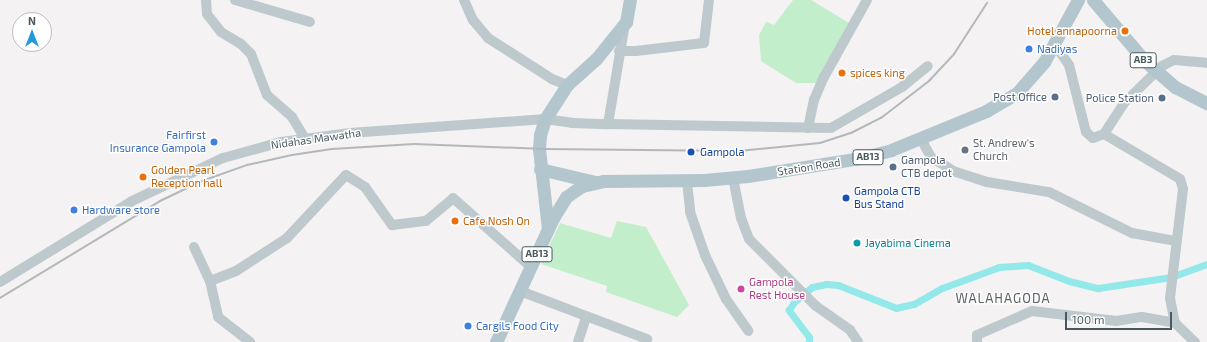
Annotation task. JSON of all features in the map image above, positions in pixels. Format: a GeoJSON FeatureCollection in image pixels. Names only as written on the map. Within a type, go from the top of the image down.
{"type":"FeatureCollection","features":[{"type":"Feature","properties":{"kind":"main road"},"geometry":{"type":"LineString","coordinates":[[548,229],[540,169],[540,135],[545,118],[567,85],[596,59],[626,22],[630,0]]}},
{"type":"Feature","properties":{"kind":"main road","name":"Station Road"},"geometry":{"type":"LineString","coordinates":[[595,182],[687,181],[733,178],[872,156],[921,139],[1010,99],[1035,75],[1055,45],[1078,0]]}},
{"type":"Feature","properties":{"kind":"main road","name":"AB3"},"geometry":{"type":"LineString","coordinates":[[1093,0],[1137,53],[1156,71],[1175,87],[1207,103]]}},
{"type":"Feature","properties":{"kind":"main road"},"geometry":{"type":"LineString","coordinates":[[540,169],[595,182]]}},
{"type":"Feature","properties":{"kind":"main road","name":"AB13"},"geometry":{"type":"LineString","coordinates":[[496,342],[548,229],[566,198],[582,186],[595,182]]}},
{"type":"Feature","properties":{"kind":"street"},"geometry":{"type":"LineString","coordinates":[[206,0],[207,14],[221,32],[241,44],[250,54],[267,95],[292,117],[304,139]]}},
{"type":"Feature","properties":{"kind":"street"},"geometry":{"type":"LineString","coordinates":[[235,0],[310,22]]}},
{"type":"Feature","properties":{"kind":"street"},"geometry":{"type":"LineString","coordinates":[[464,0],[474,20],[488,38],[552,79],[567,85]]}},
{"type":"Feature","properties":{"kind":"street"},"geometry":{"type":"LineString","coordinates":[[619,51],[704,43],[709,0]]}},
{"type":"Feature","properties":{"kind":"street"},"geometry":{"type":"LineString","coordinates":[[808,128],[818,91],[836,53],[867,0]]}},
{"type":"Feature","properties":{"kind":"street"},"geometry":{"type":"LineString","coordinates":[[608,124],[619,51],[626,22]]}},
{"type":"Feature","properties":{"kind":"street"},"geometry":{"type":"LineString","coordinates":[[1055,45],[1069,65],[1086,132],[1093,138],[1104,134],[1125,102],[1156,71],[1174,60],[1207,63]]}},
{"type":"Feature","properties":{"kind":"street","name":"Nidahas Mawatha"},"geometry":{"type":"LineString","coordinates":[[0,282],[132,201],[223,158],[281,142],[350,133],[545,118],[572,123],[831,128],[843,123],[902,87],[928,66]]}},
{"type":"Feature","properties":{"kind":"street"},"geometry":{"type":"LineString","coordinates":[[1104,134],[1174,173],[1180,179],[1183,189],[1170,298],[1175,323]]}},
{"type":"Feature","properties":{"kind":"street"},"geometry":{"type":"LineString","coordinates":[[921,139],[931,156],[953,171],[987,182],[1049,192],[1132,233],[1176,241]]}},
{"type":"Feature","properties":{"kind":"street"},"geometry":{"type":"LineString","coordinates":[[210,281],[236,271],[287,238],[346,175],[365,187],[392,225],[426,221],[453,198],[531,266]]}},
{"type":"Feature","properties":{"kind":"street"},"geometry":{"type":"LineString","coordinates":[[733,178],[741,218],[749,239],[814,303],[850,330],[858,342]]}},
{"type":"Feature","properties":{"kind":"street"},"geometry":{"type":"LineString","coordinates":[[687,181],[690,212],[705,255],[726,298],[748,331]]}},
{"type":"Feature","properties":{"kind":"street"},"geometry":{"type":"LineString","coordinates":[[194,247],[210,281],[218,317],[250,342]]}},
{"type":"Feature","properties":{"kind":"street"},"geometry":{"type":"LineString","coordinates":[[520,291],[647,339]]}},
{"type":"Feature","properties":{"kind":"street"},"geometry":{"type":"LineString","coordinates":[[977,342],[977,335],[1032,312],[1116,321],[1142,317],[1175,323],[1195,342]]}},
{"type":"Feature","properties":{"kind":"street"},"geometry":{"type":"LineString","coordinates":[[578,342],[586,317]]}},
{"type":"Feature","properties":{"kind":"green space"},"geometry":{"type":"Polygon","coordinates":[[[793,0],[811,0],[849,23],[819,83],[796,83],[761,61],[759,35],[766,22],[774,25],[793,0]]]}},
{"type":"Feature","properties":{"kind":"green space"},"geometry":{"type":"Polygon","coordinates":[[[617,221],[646,227],[689,305],[677,317],[606,292],[607,286],[541,264],[560,223],[611,238],[617,221]]]}},
{"type":"Feature","properties":{"kind":"waterway"},"geometry":{"type":"LineString","coordinates":[[809,342],[809,337],[789,310],[794,302],[812,287],[826,284],[838,285],[896,308],[914,304],[942,288],[999,267],[1028,265],[1069,281],[1098,288],[1171,277],[1207,264]]}},
{"type":"Feature","properties":{"kind":"railway"},"geometry":{"type":"LineString","coordinates":[[0,298],[160,201],[202,181],[247,165],[292,155],[332,149],[414,144],[545,149],[738,151],[820,143],[851,133],[881,118],[929,81],[954,54],[987,3]]}},
{"type":"Feature","properties":{"kind":"place","name":"Hotel annapoorna"},"geometry":{"type":"Point","coordinates":[1125,31]}},
{"type":"Feature","properties":{"kind":"place","name":"Nadiyas"},"geometry":{"type":"Point","coordinates":[1029,49]}},
{"type":"Feature","properties":{"kind":"place","name":"spices king"},"geometry":{"type":"Point","coordinates":[842,73]}},
{"type":"Feature","properties":{"kind":"place","name":"Post Office"},"geometry":{"type":"Point","coordinates":[1055,97]}},
{"type":"Feature","properties":{"kind":"place","name":"Police Station"},"geometry":{"type":"Point","coordinates":[1162,98]}},
{"type":"Feature","properties":{"kind":"place","name":"Fairfirst Insurance Gampola"},"geometry":{"type":"Point","coordinates":[214,142]}},
{"type":"Feature","properties":{"kind":"place","name":"St. Andrew's Church"},"geometry":{"type":"Point","coordinates":[965,150]}},
{"type":"Feature","properties":{"kind":"place","name":"Gampola"},"geometry":{"type":"Point","coordinates":[691,152]}},
{"type":"Feature","properties":{"kind":"place","name":"Gampola CTB depot"},"geometry":{"type":"Point","coordinates":[893,167]}},
{"type":"Feature","properties":{"kind":"place","name":"Golden Pearl Reception hall"},"geometry":{"type":"Point","coordinates":[143,177]}},
{"type":"Feature","properties":{"kind":"place","name":"Gampola CTB Bus Stand"},"geometry":{"type":"Point","coordinates":[846,198]}},
{"type":"Feature","properties":{"kind":"place","name":"Hardware store"},"geometry":{"type":"Point","coordinates":[74,210]}},
{"type":"Feature","properties":{"kind":"place","name":"Cafe Nosh On"},"geometry":{"type":"Point","coordinates":[455,221]}},
{"type":"Feature","properties":{"kind":"place","name":"Jayabima Cinema"},"geometry":{"type":"Point","coordinates":[857,243]}},
{"type":"Feature","properties":{"kind":"place","name":"Gampola Rest House"},"geometry":{"type":"Point","coordinates":[741,289]}},
{"type":"Feature","properties":{"kind":"place","name":"Cargils Food City"},"geometry":{"type":"Point","coordinates":[468,326]}},
{"type":"Feature","properties":{"kind":"district","name":"WALAHAGODA"},"geometry":{"type":"Point","coordinates":[1003,298]}}]}
